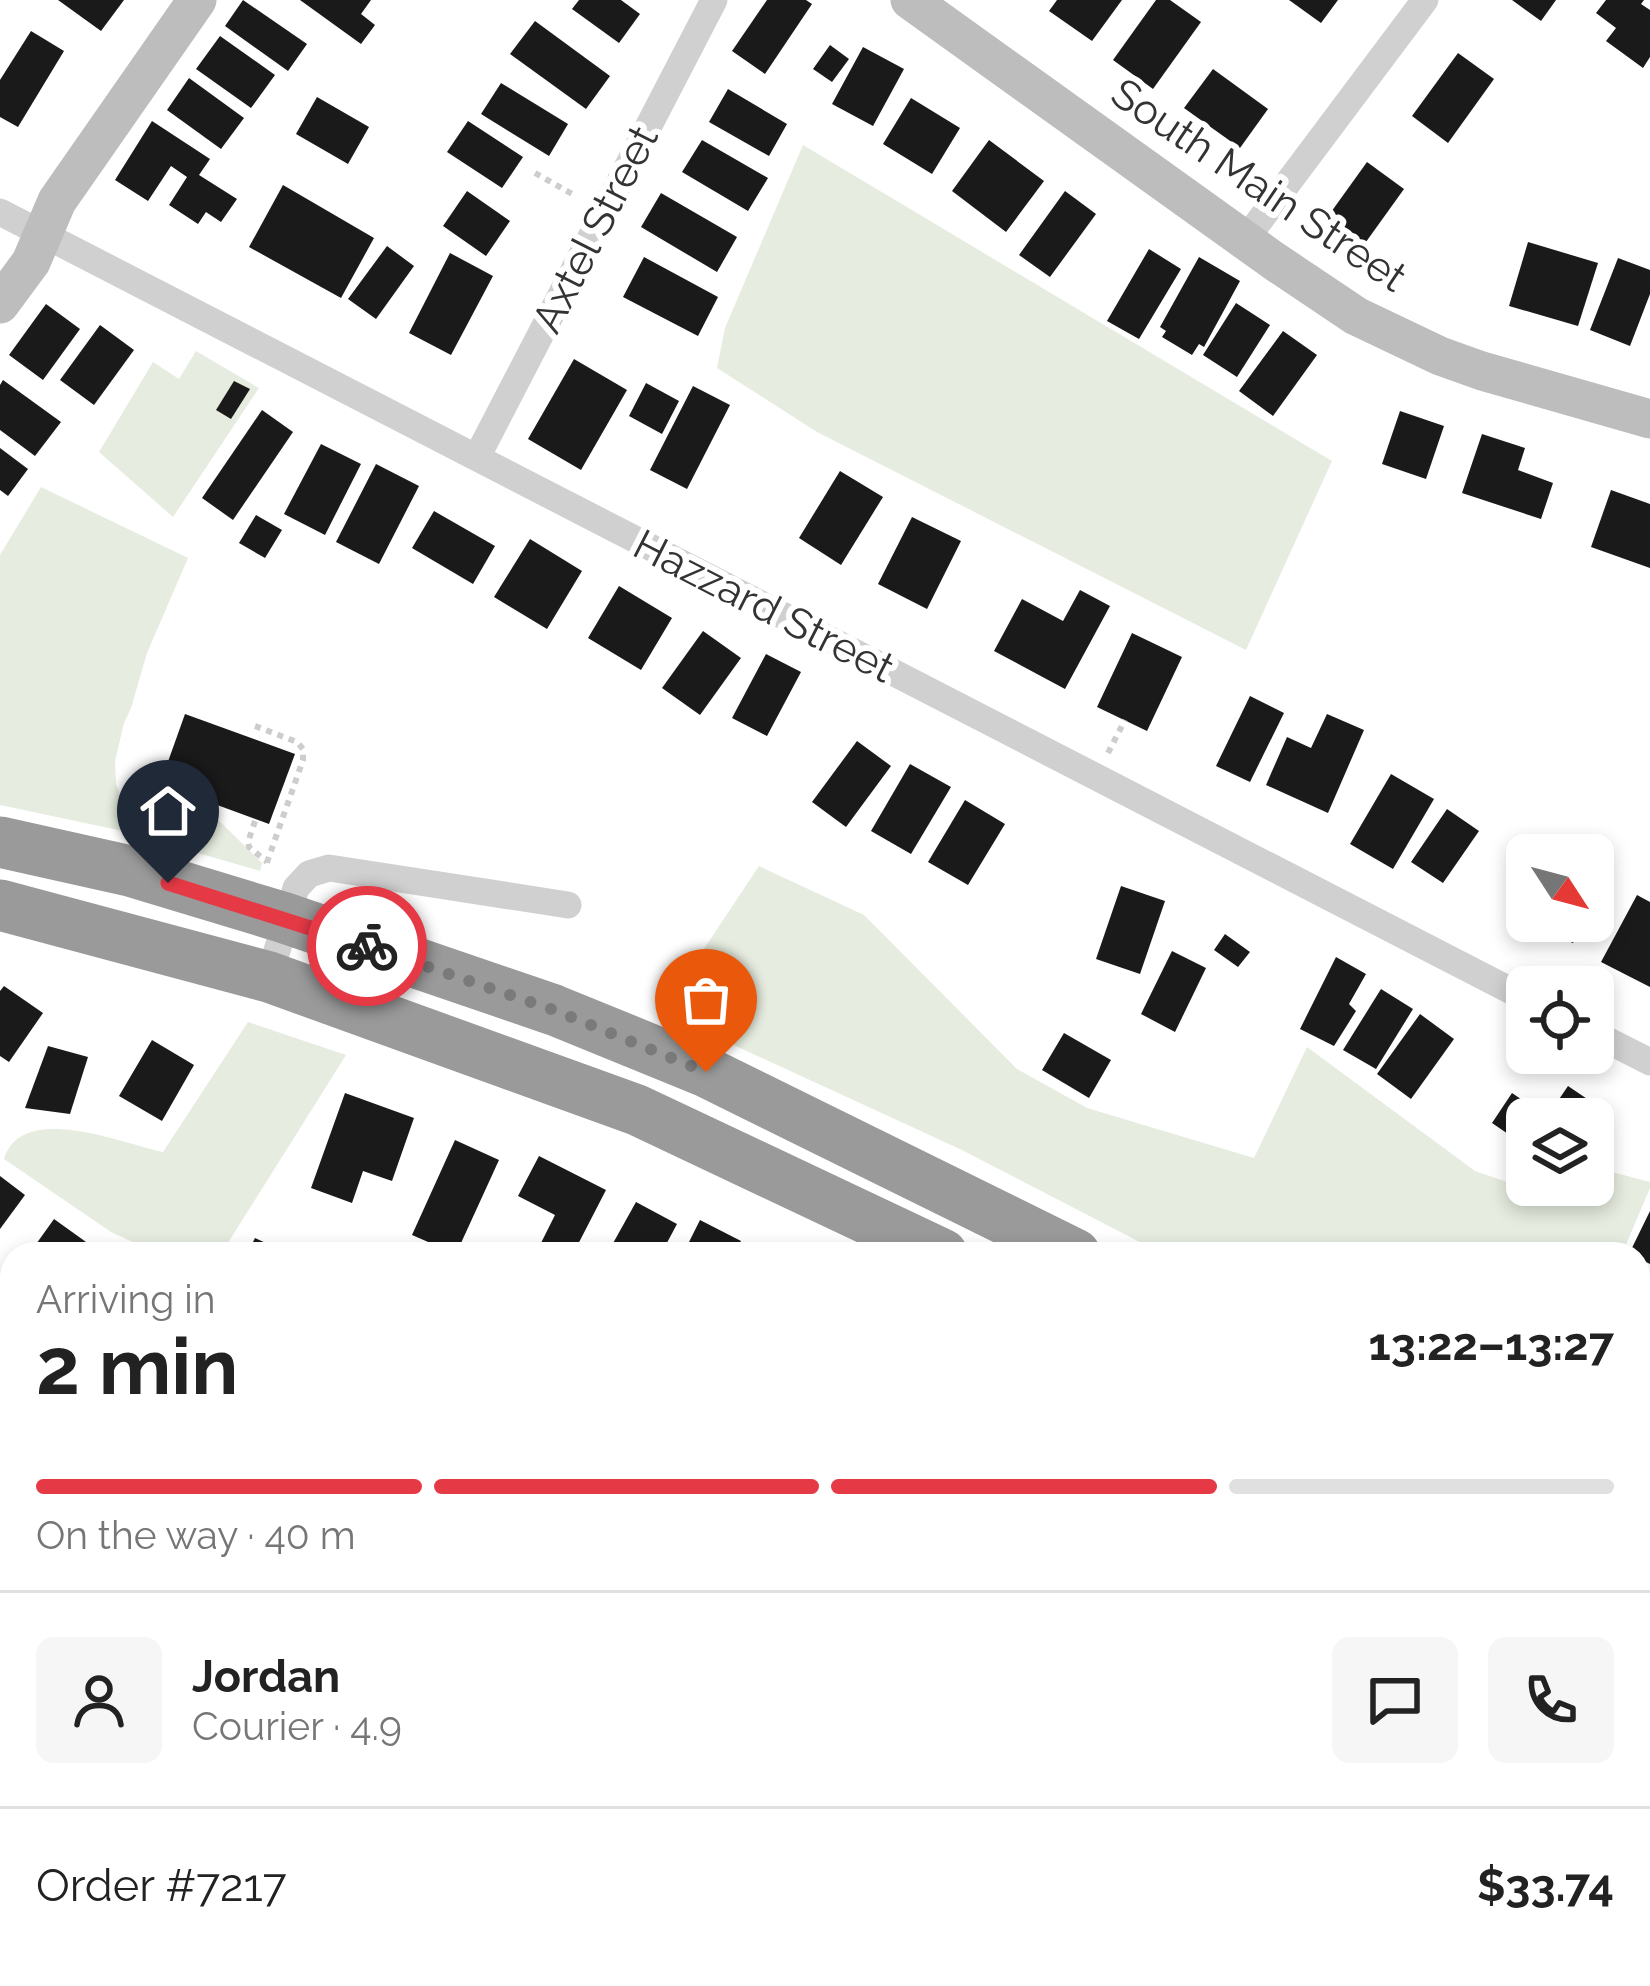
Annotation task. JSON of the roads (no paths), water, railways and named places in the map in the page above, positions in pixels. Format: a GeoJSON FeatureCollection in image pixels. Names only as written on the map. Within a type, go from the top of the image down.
{"type":"FeatureCollection","features":[{"type":"Feature","properties":{"kind":"highway"},"geometry":{"type":"LineString","coordinates":[[0,842],[273,897],[706,1072],[1051,1242]]}},
{"type":"Feature","properties":{"kind":"highway"},"geometry":{"type":"LineString","coordinates":[[0,905],[269,976],[637,1110],[917,1242]]}},
{"type":"Feature","properties":{"kind":"street"},"geometry":{"type":"LineString","coordinates":[[0,304],[31,262],[57,202],[197,0]]}},
{"type":"Feature","properties":{"kind":"street","name":"Axtel Street"},"geometry":{"type":"LineString","coordinates":[[477,457],[714,0]]}},
{"type":"Feature","properties":{"kind":"street","name":"South Main Street"},"geometry":{"type":"LineString","coordinates":[[910,0],[1356,316],[1482,371],[1650,419]]}},
{"type":"Feature","properties":{"kind":"street"},"geometry":{"type":"LineString","coordinates":[[1245,241],[1425,0]]}},
{"type":"Feature","properties":{"kind":"street","name":"Hazzard Street"},"geometry":{"type":"LineString","coordinates":[[0,212],[1506,988]]}},
{"type":"Feature","properties":{"kind":"street"},"geometry":{"type":"LineString","coordinates":[[269,976],[273,897],[329,868],[568,905]]}},
{"type":"Feature","properties":{"kind":"street"},"geometry":{"type":"LineString","coordinates":[[1614,1044],[1650,1062]]}}]}
